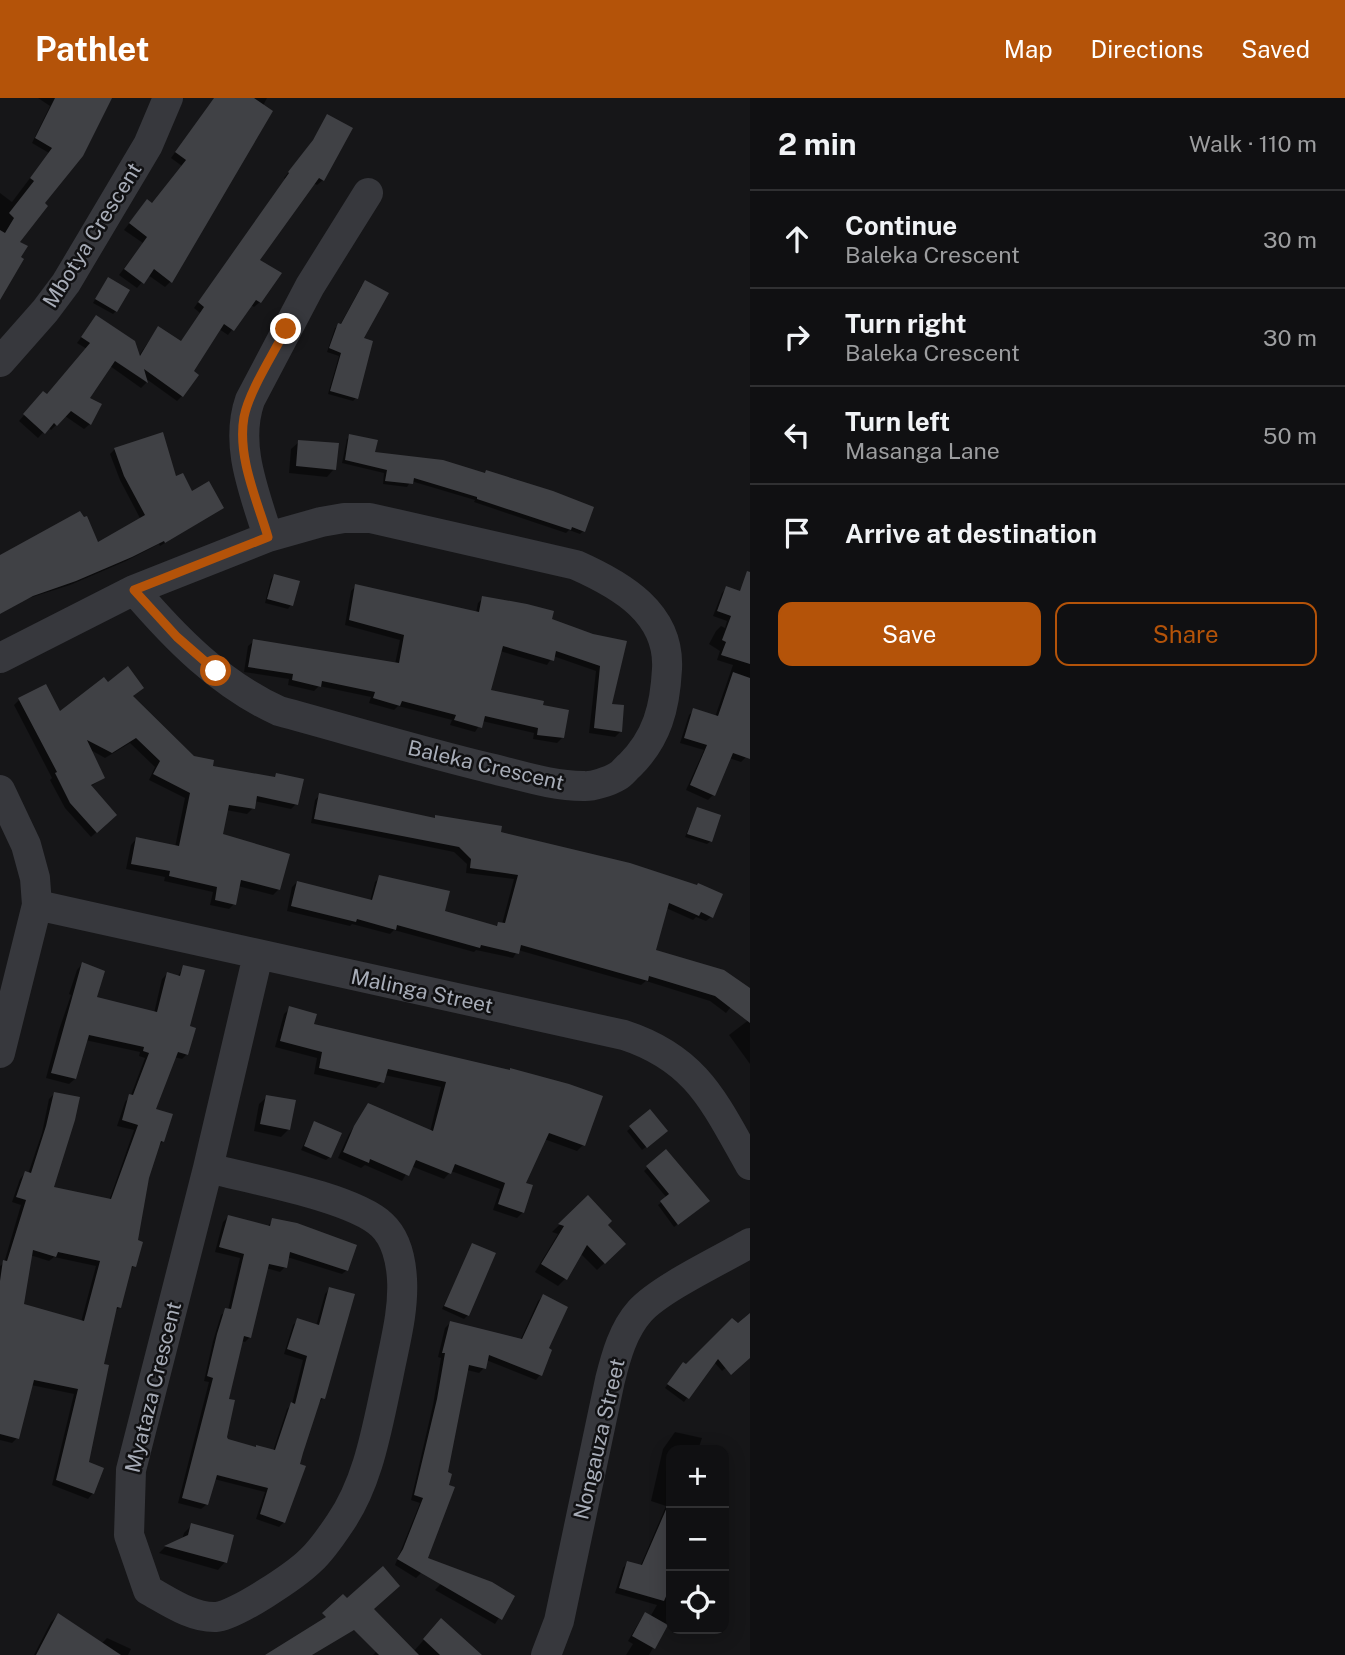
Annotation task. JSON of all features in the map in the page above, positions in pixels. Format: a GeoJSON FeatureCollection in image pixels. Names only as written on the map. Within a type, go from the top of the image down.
{"type":"FeatureCollection","features":[{"type":"Feature","properties":{"kind":"street","name":"Mbotya Crescent"},"geometry":{"type":"LineString","coordinates":[[0,362],[46,311],[66,283],[148,145],[167,98]]}},
{"type":"Feature","properties":{"kind":"street"},"geometry":{"type":"LineString","coordinates":[[268,537],[248,470],[244,446],[245,415],[250,400],[310,286],[368,193]]}},
{"type":"Feature","properties":{"kind":"street","name":"Baleka Crescent"},"geometry":{"type":"LineString","coordinates":[[0,658],[134,590],[268,537],[321,522],[344,518],[370,518],[576,565],[606,579],[642,604],[660,629],[667,660],[666,687],[656,730],[643,751],[618,776],[587,787],[560,785],[279,711],[259,702],[195,655],[134,590]]}},
{"type":"Feature","properties":{"kind":"street"},"geometry":{"type":"LineString","coordinates":[[0,790],[26,845],[35,878],[37,905],[0,1053]]}},
{"type":"Feature","properties":{"kind":"street","name":"Malinga Street"},"geometry":{"type":"LineString","coordinates":[[37,905],[624,1035],[652,1044],[685,1067],[711,1098],[750,1165]]}},
{"type":"Feature","properties":{"kind":"street","name":"Myataza Crescent"},"geometry":{"type":"LineString","coordinates":[[208,1168],[323,1197],[360,1211],[382,1224],[392,1237],[402,1278],[397,1335],[369,1461],[358,1491],[341,1522],[311,1561],[235,1611],[216,1617],[186,1611],[148,1590],[129,1535],[131,1470],[208,1168],[258,955]]}},
{"type":"Feature","properties":{"kind":"street","name":"Nongauza Street"},"geometry":{"type":"LineString","coordinates":[[546,1655],[559,1621],[610,1380],[618,1350],[629,1327],[640,1311],[655,1298],[750,1243]]}},
{"type":"Feature","properties":{"kind":"building"},"geometry":{"type":"Polygon","coordinates":[[[55,98],[112,98],[83,156],[45,203],[48,206],[20,242],[28,246],[21,257],[24,259],[0,300],[0,230],[5,233],[14,218],[9,213],[34,181],[30,178],[52,148],[35,138],[55,98]]]}},
{"type":"Feature","properties":{"kind":"building"},"geometry":{"type":"Polygon","coordinates":[[[214,98],[254,98],[273,111],[172,283],[154,269],[144,284],[124,269],[147,237],[129,223],[147,199],[152,203],[186,160],[175,152],[214,98]]]}},
{"type":"Feature","properties":{"kind":"building"},"geometry":{"type":"Polygon","coordinates":[[[327,114],[353,128],[324,181],[319,178],[260,260],[282,273],[261,303],[256,300],[234,331],[224,324],[194,371],[199,375],[183,397],[144,369],[148,383],[115,361],[90,398],[102,404],[91,425],[71,411],[57,426],[54,423],[45,434],[23,414],[43,391],[47,394],[90,343],[81,337],[96,315],[135,341],[140,356],[158,326],[181,341],[204,307],[198,302],[313,140],[327,114]]]}},
{"type":"Feature","properties":{"kind":"building"},"geometry":{"type":"Polygon","coordinates":[[[108,277],[130,290],[117,312],[95,299],[108,277]]]}},
{"type":"Feature","properties":{"kind":"building"},"geometry":{"type":"Polygon","coordinates":[[[365,280],[389,293],[364,338],[373,341],[358,399],[330,391],[341,353],[329,348],[338,323],[341,324],[365,280]]]}},
{"type":"Feature","properties":{"kind":"building"},"geometry":{"type":"Polygon","coordinates":[[[163,432],[176,476],[183,473],[192,491],[209,481],[224,508],[165,543],[164,541],[76,581],[33,596],[0,614],[0,555],[80,511],[84,517],[87,516],[98,542],[145,515],[124,476],[114,448],[163,432]]]}},
{"type":"Feature","properties":{"kind":"building"},"geometry":{"type":"Polygon","coordinates":[[[349,434],[378,440],[375,452],[443,460],[485,473],[486,470],[594,507],[585,532],[572,527],[571,530],[414,478],[413,484],[385,481],[387,470],[345,460],[349,434]]]}},
{"type":"Feature","properties":{"kind":"building"},"geometry":{"type":"Polygon","coordinates":[[[298,440],[339,443],[336,470],[296,466],[298,440]]]}},
{"type":"Feature","properties":{"kind":"building"},"geometry":{"type":"Polygon","coordinates":[[[747,571],[750,572],[750,664],[721,655],[726,642],[722,640],[731,616],[717,611],[726,586],[740,591],[747,571]]]}},
{"type":"Feature","properties":{"kind":"building"},"geometry":{"type":"Polygon","coordinates":[[[274,574],[300,581],[293,606],[267,599],[274,574]]]}},
{"type":"Feature","properties":{"kind":"building"},"geometry":{"type":"Polygon","coordinates":[[[355,584],[479,612],[482,596],[527,604],[554,611],[552,619],[593,634],[627,641],[612,704],[624,705],[622,732],[594,728],[600,666],[556,651],[554,661],[503,646],[491,690],[544,701],[543,705],[569,710],[564,738],[537,735],[538,728],[485,716],[482,728],[454,720],[456,715],[402,701],[400,706],[373,698],[375,692],[322,681],[321,687],[292,680],[293,674],[248,667],[253,639],[399,663],[404,635],[349,620],[355,584]]]}},
{"type":"Feature","properties":{"kind":"building"},"geometry":{"type":"Polygon","coordinates":[[[128,666],[144,688],[133,696],[194,756],[214,760],[213,766],[275,777],[276,773],[304,779],[298,805],[257,796],[255,809],[229,805],[223,834],[290,854],[280,890],[241,880],[236,905],[215,900],[217,887],[169,876],[170,871],[131,864],[136,837],[179,846],[190,793],[153,774],[160,761],[136,738],[112,753],[87,740],[105,778],[91,785],[117,815],[97,833],[70,803],[55,773],[57,772],[18,698],[46,684],[60,711],[104,677],[108,682],[128,666]]]}},
{"type":"Feature","properties":{"kind":"building"},"geometry":{"type":"Polygon","coordinates":[[[733,672],[750,678],[750,759],[733,753],[715,796],[690,785],[707,745],[684,738],[693,708],[718,716],[733,672]]]}},
{"type":"Feature","properties":{"kind":"building"},"geometry":{"type":"Polygon","coordinates":[[[319,793],[435,818],[435,815],[502,826],[501,832],[630,863],[697,885],[698,883],[723,894],[713,918],[701,912],[699,916],[669,903],[656,950],[724,970],[750,988],[750,1023],[715,996],[649,976],[648,981],[521,945],[519,954],[481,945],[480,948],[397,925],[396,930],[291,906],[297,881],[372,900],[379,875],[450,891],[445,911],[497,926],[498,922],[505,923],[518,875],[470,868],[471,859],[459,847],[314,819],[319,793]]]}},
{"type":"Feature","properties":{"kind":"building"},"geometry":{"type":"Polygon","coordinates":[[[697,807],[721,815],[712,842],[687,834],[697,807]]]}},
{"type":"Feature","properties":{"kind":"building"},"geometry":{"type":"Polygon","coordinates":[[[82,962],[105,971],[97,997],[157,1012],[167,972],[180,976],[183,965],[205,970],[190,1026],[196,1028],[188,1055],[178,1052],[156,1109],[173,1114],[149,1178],[138,1240],[143,1242],[136,1267],[132,1266],[121,1308],[117,1307],[104,1364],[109,1365],[89,1462],[104,1468],[94,1494],[56,1480],[78,1389],[34,1380],[19,1439],[0,1434],[0,1281],[3,1260],[7,1261],[26,1200],[16,1197],[25,1171],[31,1173],[54,1092],[80,1097],[54,1187],[111,1199],[138,1125],[122,1120],[129,1094],[133,1095],[149,1053],[143,1051],[144,1047],[89,1035],[76,1079],[51,1073],[82,962]],[[33,1250],[24,1304],[84,1321],[100,1261],[58,1252],[56,1257],[33,1250]]]}},
{"type":"Feature","properties":{"kind":"building"},"geometry":{"type":"Polygon","coordinates":[[[289,1006],[317,1014],[314,1024],[510,1068],[603,1096],[585,1146],[549,1133],[526,1183],[533,1185],[524,1213],[498,1204],[505,1183],[455,1164],[451,1174],[416,1160],[409,1176],[370,1159],[369,1163],[343,1152],[368,1103],[433,1131],[446,1082],[388,1069],[384,1083],[319,1068],[322,1052],[280,1041],[289,1006]]]}},
{"type":"Feature","properties":{"kind":"building"},"geometry":{"type":"Polygon","coordinates":[[[266,1095],[296,1100],[290,1130],[260,1124],[266,1095]]]}},
{"type":"Feature","properties":{"kind":"building"},"geometry":{"type":"Polygon","coordinates":[[[650,1109],[668,1131],[647,1148],[629,1126],[650,1109]]]}},
{"type":"Feature","properties":{"kind":"building"},"geometry":{"type":"Polygon","coordinates":[[[314,1121],[342,1133],[331,1158],[304,1146],[314,1121]]]}},
{"type":"Feature","properties":{"kind":"building"},"geometry":{"type":"Polygon","coordinates":[[[666,1149],[710,1201],[678,1225],[660,1201],[669,1194],[646,1166],[666,1149]]]}},
{"type":"Feature","properties":{"kind":"building"},"geometry":{"type":"Polygon","coordinates":[[[588,1195],[612,1221],[608,1225],[626,1244],[605,1264],[587,1245],[567,1280],[541,1264],[564,1226],[558,1224],[588,1195]]]}},
{"type":"Feature","properties":{"kind":"building"},"geometry":{"type":"Polygon","coordinates":[[[228,1215],[270,1226],[272,1218],[297,1223],[357,1245],[348,1271],[290,1252],[287,1268],[269,1264],[251,1338],[244,1336],[229,1399],[235,1400],[227,1437],[275,1450],[291,1402],[295,1404],[307,1356],[287,1349],[297,1318],[319,1325],[329,1287],[355,1294],[325,1399],[321,1398],[303,1453],[300,1464],[306,1466],[285,1523],[260,1514],[268,1488],[217,1475],[208,1505],[182,1498],[213,1378],[207,1376],[217,1334],[225,1308],[231,1309],[244,1254],[219,1247],[228,1215]]]}},
{"type":"Feature","properties":{"kind":"building"},"geometry":{"type":"Polygon","coordinates":[[[472,1243],[496,1253],[469,1316],[444,1306],[472,1243]]]}},
{"type":"Feature","properties":{"kind":"building"},"geometry":{"type":"Polygon","coordinates":[[[543,1294],[568,1307],[549,1348],[552,1350],[542,1376],[489,1355],[486,1369],[469,1365],[448,1472],[452,1474],[449,1485],[455,1487],[428,1558],[492,1582],[515,1596],[502,1620],[397,1559],[423,1498],[414,1495],[437,1399],[445,1353],[442,1353],[450,1321],[522,1339],[543,1294]]]}},
{"type":"Feature","properties":{"kind":"building"},"geometry":{"type":"Polygon","coordinates":[[[750,1313],[750,1358],[731,1375],[718,1359],[689,1399],[667,1384],[683,1362],[686,1364],[732,1318],[738,1323],[750,1313]]]}},
{"type":"Feature","properties":{"kind":"building"},"geometry":{"type":"Polygon","coordinates":[[[666,1510],[664,1601],[619,1588],[627,1561],[642,1565],[666,1510]]]}},
{"type":"Feature","properties":{"kind":"building"},"geometry":{"type":"Polygon","coordinates":[[[191,1523],[234,1535],[227,1563],[164,1546],[188,1535],[191,1523]]]}},
{"type":"Feature","properties":{"kind":"building"},"geometry":{"type":"Polygon","coordinates":[[[383,1566],[400,1586],[374,1609],[419,1655],[379,1655],[354,1630],[312,1655],[265,1655],[326,1617],[322,1613],[343,1594],[347,1598],[383,1566]]]}},
{"type":"Feature","properties":{"kind":"building"},"geometry":{"type":"Polygon","coordinates":[[[645,1612],[666,1624],[655,1649],[632,1636],[645,1612]]]}},
{"type":"Feature","properties":{"kind":"building"},"geometry":{"type":"Polygon","coordinates":[[[58,1613],[121,1655],[36,1655],[58,1613]]]}},
{"type":"Feature","properties":{"kind":"building"},"geometry":{"type":"Polygon","coordinates":[[[441,1618],[482,1655],[440,1655],[423,1639],[441,1618]]]}},
{"type":"Feature","properties":{"kind":"route"},"geometry":{"type":"LineString","coordinates":[[216,671],[195,655],[134,590],[268,537],[248,470],[243,430],[250,400],[286,329]]}}]}
